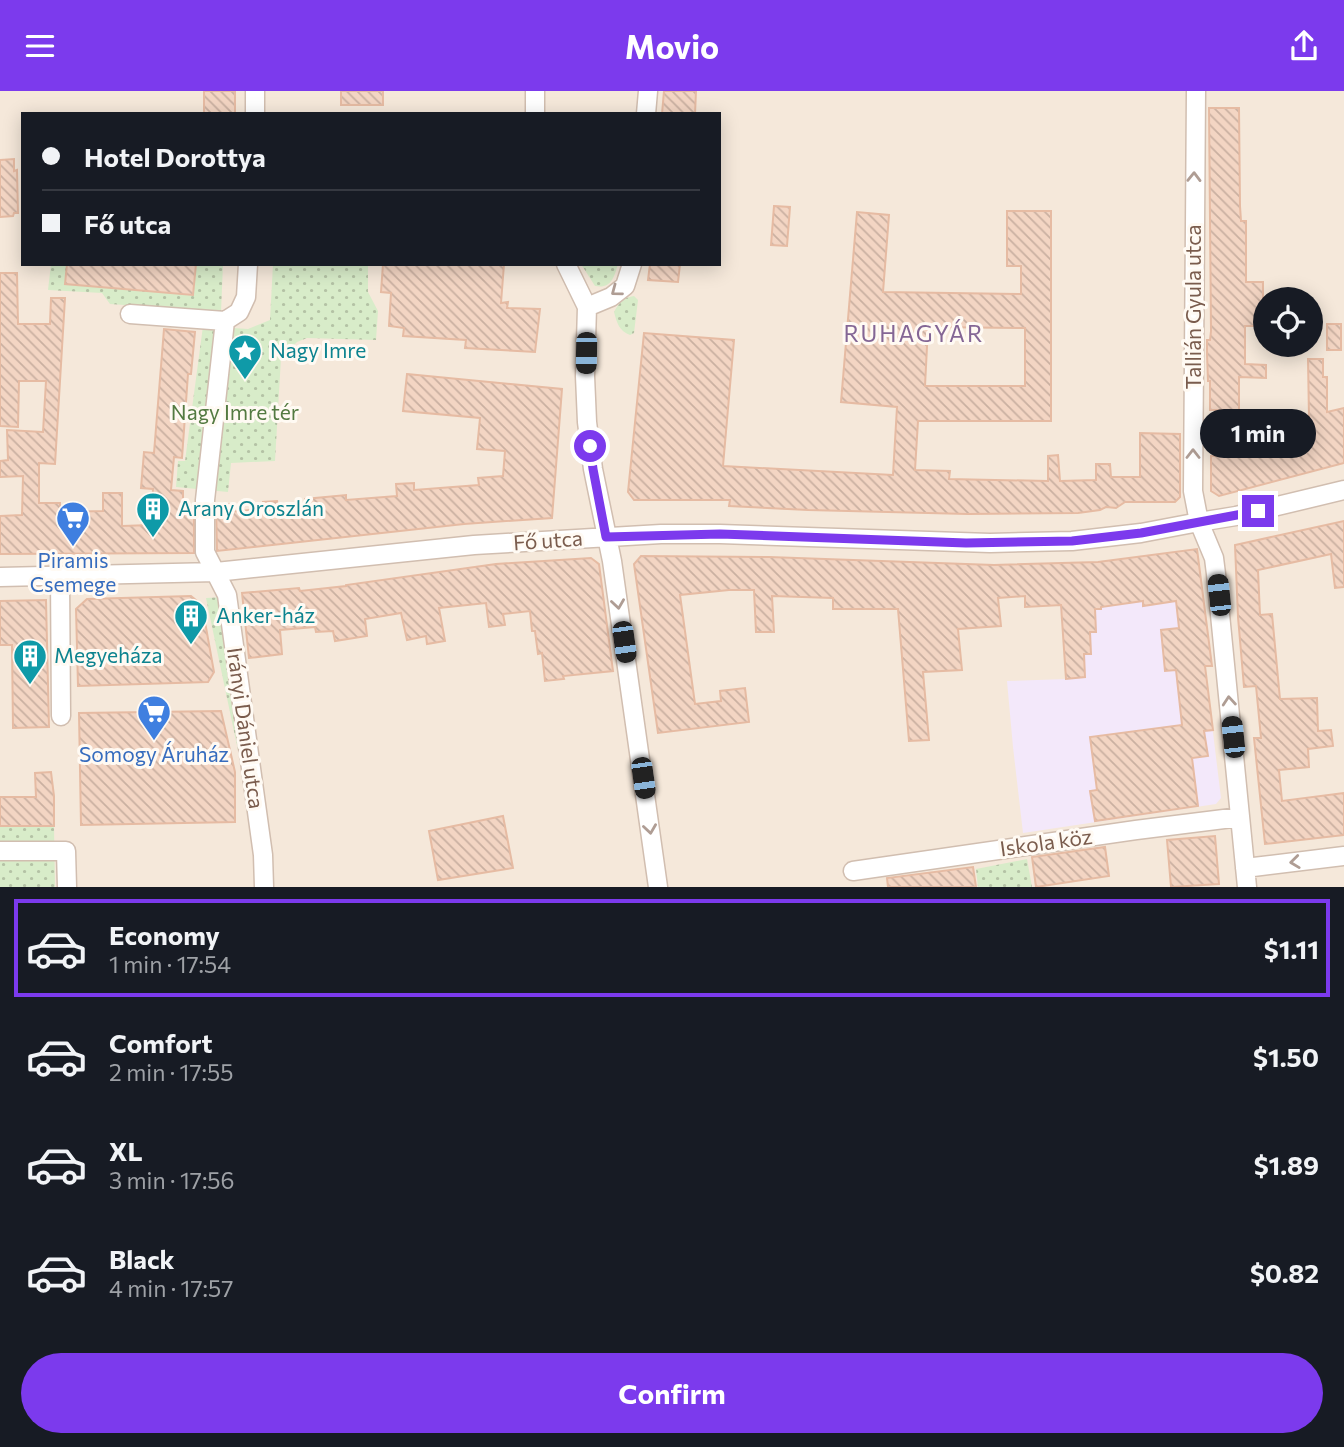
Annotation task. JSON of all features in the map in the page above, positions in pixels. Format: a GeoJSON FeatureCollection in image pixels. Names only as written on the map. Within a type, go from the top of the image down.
{"type":"FeatureCollection","features":[{"type":"Feature","properties":{"kind":"street"},"geometry":{"type":"LineString","coordinates":[[255,112],[256,91]]}},
{"type":"Feature","properties":{"kind":"street"},"geometry":{"type":"LineString","coordinates":[[535,91],[535,112]]}},
{"type":"Feature","properties":{"kind":"street"},"geometry":{"type":"LineString","coordinates":[[646,112],[648,91]]}},
{"type":"Feature","properties":{"kind":"street","name":"Tallián Gyula utca"},"geometry":{"type":"LineString","coordinates":[[1196,91],[1193,491],[1199,521],[1214,558]]}},
{"type":"Feature","properties":{"kind":"street"},"geometry":{"type":"LineString","coordinates":[[130,314],[225,321],[239,311],[246,297],[248,266]]}},
{"type":"Feature","properties":{"kind":"street"},"geometry":{"type":"LineString","coordinates":[[567,266],[587,307],[587,422],[593,469],[612,561],[658,887]]}},
{"type":"Feature","properties":{"kind":"street"},"geometry":{"type":"LineString","coordinates":[[587,307],[611,297],[625,286],[631,266]]}},
{"type":"Feature","properties":{"kind":"street"},"geometry":{"type":"LineString","coordinates":[[191,573],[205,552],[205,500],[225,321]]}},
{"type":"Feature","properties":{"kind":"street","name":"Fő utca"},"geometry":{"type":"LineString","coordinates":[[0,577],[216,572],[474,545],[606,537],[720,534],[931,542],[1072,541],[1141,533],[1236,516],[1344,490]]}},
{"type":"Feature","properties":{"kind":"street"},"geometry":{"type":"LineString","coordinates":[[1236,516],[1222,528],[1216,541],[1214,558],[1247,887]]}},
{"type":"Feature","properties":{"kind":"street","name":"Irányi Dániel utca"},"geometry":{"type":"LineString","coordinates":[[205,552],[227,595],[263,855],[264,882]]}},
{"type":"Feature","properties":{"kind":"street"},"geometry":{"type":"LineString","coordinates":[[60,576],[61,716]]}},
{"type":"Feature","properties":{"kind":"street","name":"Iskola köz"},"geometry":{"type":"LineString","coordinates":[[853,871],[1240,817]]}},
{"type":"Feature","properties":{"kind":"street"},"geometry":{"type":"LineString","coordinates":[[0,852],[66,852],[67,883]]}},
{"type":"Feature","properties":{"kind":"street"},"geometry":{"type":"LineString","coordinates":[[1245,868],[1344,856]]}},
{"type":"Feature","properties":{"kind":"shaded area"},"geometry":{"type":"Polygon","coordinates":[[[0,91],[1344,91],[1344,887],[0,887],[0,91]]]}},
{"type":"Feature","properties":{"kind":"shaded area"},"geometry":{"type":"Polygon","coordinates":[[[1197,549],[1212,666],[1205,667],[1221,798],[1216,804],[1023,833],[1007,681],[1066,679],[1061,614],[1053,563],[1098,562],[1197,549]]]}},
{"type":"Feature","properties":{"kind":"green space"},"geometry":{"type":"Polygon","coordinates":[[[51,266],[223,266],[221,312],[110,304],[102,293],[48,290],[51,266]]]}},
{"type":"Feature","properties":{"kind":"green space","name":"Nagy Imre tér"},"geometry":{"type":"Polygon","coordinates":[[[273,266],[368,266],[368,292],[378,311],[376,340],[307,338],[297,342],[281,358],[275,461],[231,463],[228,492],[176,487],[178,461],[185,461],[203,326],[248,329],[270,320],[273,266]]]}},
{"type":"Feature","properties":{"kind":"green space"},"geometry":{"type":"Polygon","coordinates":[[[582,266],[617,266],[608,284],[595,286],[582,266]]]}},
{"type":"Feature","properties":{"kind":"green space"},"geometry":{"type":"Polygon","coordinates":[[[634,296],[638,300],[634,333],[630,335],[621,329],[614,312],[622,301],[634,296]]]}},
{"type":"Feature","properties":{"kind":"green space"},"geometry":{"type":"Polygon","coordinates":[[[225,597],[240,709],[240,760],[206,598],[225,597]]]}},
{"type":"Feature","properties":{"kind":"green space"},"geometry":{"type":"Polygon","coordinates":[[[0,826],[54,826],[55,887],[0,887],[0,826]]]}},
{"type":"Feature","properties":{"kind":"green space"},"geometry":{"type":"Polygon","coordinates":[[[1027,859],[1032,887],[978,887],[976,869],[1027,859]]]}},
{"type":"Feature","properties":{"kind":"building"},"geometry":{"type":"Polygon","coordinates":[[[204,91],[235,91],[235,112],[204,112],[204,91]]]}},
{"type":"Feature","properties":{"kind":"building"},"geometry":{"type":"Polygon","coordinates":[[[341,91],[383,91],[383,105],[341,105],[341,91]]]}},
{"type":"Feature","properties":{"kind":"building"},"geometry":{"type":"Polygon","coordinates":[[[664,91],[696,91],[695,112],[662,112],[664,91]]]}},
{"type":"Feature","properties":{"kind":"building"},"geometry":{"type":"Polygon","coordinates":[[[1209,108],[1239,108],[1240,206],[1241,221],[1246,221],[1246,282],[1263,282],[1263,287],[1253,287],[1253,326],[1245,326],[1245,364],[1266,365],[1266,378],[1239,377],[1239,410],[1210,410],[1207,340],[1210,340],[1209,108]]]}},
{"type":"Feature","properties":{"kind":"building"},"geometry":{"type":"Polygon","coordinates":[[[14,159],[14,171],[17,170],[18,213],[0,217],[0,160],[14,159]]]}},
{"type":"Feature","properties":{"kind":"building"},"geometry":{"type":"Polygon","coordinates":[[[774,206],[790,207],[787,246],[771,245],[774,206]]]}},
{"type":"Feature","properties":{"kind":"building"},"geometry":{"type":"Polygon","coordinates":[[[1007,211],[1051,211],[1051,421],[918,421],[915,470],[950,471],[949,479],[1048,481],[1048,456],[1058,455],[1060,481],[1096,480],[1096,464],[1110,464],[1111,477],[1140,477],[1140,433],[1180,434],[1180,497],[1175,502],[1125,502],[1116,508],[1106,507],[1078,513],[968,514],[729,506],[730,500],[634,500],[628,492],[644,333],[734,340],[723,466],[893,475],[897,407],[841,402],[857,212],[889,215],[883,292],[1021,294],[1021,266],[1007,266],[1007,211]],[[928,327],[925,386],[1025,386],[1025,328],[928,327]]]}},
{"type":"Feature","properties":{"kind":"building"},"geometry":{"type":"Polygon","coordinates":[[[67,266],[196,266],[193,295],[65,284],[67,266]]]}},
{"type":"Feature","properties":{"kind":"building"},"geometry":{"type":"Polygon","coordinates":[[[383,266],[504,266],[501,303],[508,302],[507,308],[540,309],[535,352],[465,348],[466,340],[403,336],[404,328],[389,326],[391,293],[381,292],[383,266]]]}},
{"type":"Feature","properties":{"kind":"building"},"geometry":{"type":"Polygon","coordinates":[[[650,266],[680,266],[678,282],[648,280],[650,266]]]}},
{"type":"Feature","properties":{"kind":"building"},"geometry":{"type":"Polygon","coordinates":[[[0,273],[17,273],[18,324],[50,324],[51,298],[65,298],[55,464],[39,463],[39,503],[60,503],[60,512],[103,511],[103,493],[122,493],[122,526],[151,525],[153,489],[141,488],[144,452],[154,453],[164,329],[195,332],[191,374],[188,374],[182,458],[174,457],[171,490],[183,491],[183,507],[194,506],[194,553],[0,554],[0,516],[22,515],[23,476],[0,477],[0,461],[8,460],[7,430],[43,432],[46,381],[19,381],[18,427],[0,426],[0,273]]]}},
{"type":"Feature","properties":{"kind":"building"},"geometry":{"type":"Polygon","coordinates":[[[1327,324],[1341,324],[1341,350],[1327,350],[1327,324]]]}},
{"type":"Feature","properties":{"kind":"building"},"geometry":{"type":"Polygon","coordinates":[[[1308,359],[1323,359],[1323,377],[1327,377],[1327,412],[1344,408],[1344,463],[1219,496],[1211,491],[1211,456],[1235,456],[1234,413],[1264,411],[1265,429],[1309,418],[1308,359]]]}},
{"type":"Feature","properties":{"kind":"building"},"geometry":{"type":"Polygon","coordinates":[[[407,374],[562,389],[552,518],[464,524],[217,551],[216,504],[229,504],[229,512],[263,509],[263,502],[277,501],[278,507],[305,505],[305,499],[346,495],[346,500],[397,496],[396,484],[414,483],[414,490],[479,485],[478,478],[503,476],[505,451],[477,449],[480,418],[403,411],[407,374]]]}},
{"type":"Feature","properties":{"kind":"building"},"geometry":{"type":"Polygon","coordinates":[[[1344,521],[1344,587],[1335,588],[1331,554],[1258,570],[1260,615],[1272,614],[1280,699],[1317,698],[1318,731],[1331,730],[1333,746],[1308,749],[1309,767],[1279,770],[1282,801],[1344,793],[1344,835],[1265,844],[1254,738],[1261,738],[1256,686],[1244,687],[1235,545],[1344,521]]]}},
{"type":"Feature","properties":{"kind":"building"},"geometry":{"type":"Polygon","coordinates":[[[1197,549],[1212,666],[1205,666],[1213,730],[1204,731],[1208,756],[1192,758],[1198,806],[1095,821],[1090,791],[1097,790],[1090,737],[1182,725],[1176,670],[1165,671],[1161,630],[1179,628],[1176,601],[1143,606],[1143,601],[1095,609],[1096,632],[1090,632],[1091,654],[1084,654],[1085,677],[1066,679],[1061,605],[1025,607],[1025,596],[998,598],[1001,626],[958,629],[962,670],[923,672],[929,740],[909,741],[898,609],[833,609],[833,598],[772,596],[774,632],[756,632],[754,590],[680,595],[695,704],[721,701],[720,691],[745,688],[749,722],[658,733],[634,564],[641,556],[769,557],[994,565],[1098,562],[1197,549]]]}},
{"type":"Feature","properties":{"kind":"building"},"geometry":{"type":"Polygon","coordinates":[[[591,558],[599,564],[613,671],[563,676],[564,679],[545,681],[542,653],[538,654],[530,611],[503,614],[505,625],[489,627],[486,603],[439,608],[445,641],[427,644],[426,636],[407,640],[401,613],[365,619],[367,636],[335,641],[333,631],[316,632],[315,627],[280,630],[282,654],[249,658],[242,593],[299,588],[300,591],[496,564],[591,558]]]}},
{"type":"Feature","properties":{"kind":"building","name":"Anker-ház"},"geometry":{"type":"Polygon","coordinates":[[[191,596],[202,605],[214,672],[208,682],[78,686],[76,609],[87,599],[191,596]]]}},
{"type":"Feature","properties":{"kind":"building","name":"Megyeháza"},"geometry":{"type":"Polygon","coordinates":[[[46,600],[49,727],[13,728],[12,645],[0,645],[0,601],[46,600]]]}},
{"type":"Feature","properties":{"kind":"building","name":"Somogy Áruház"},"geometry":{"type":"Polygon","coordinates":[[[221,711],[235,772],[235,822],[81,825],[79,713],[221,711]]]}},
{"type":"Feature","properties":{"kind":"building"},"geometry":{"type":"Polygon","coordinates":[[[51,772],[54,826],[0,826],[0,797],[36,797],[35,773],[51,772]]]}},
{"type":"Feature","properties":{"kind":"building"},"geometry":{"type":"Polygon","coordinates":[[[503,816],[513,868],[438,880],[429,831],[503,816]]]}},
{"type":"Feature","properties":{"kind":"building"},"geometry":{"type":"Polygon","coordinates":[[[1215,836],[1219,884],[1171,887],[1167,840],[1215,836]]]}},
{"type":"Feature","properties":{"kind":"building"},"geometry":{"type":"Polygon","coordinates":[[[1105,847],[1109,876],[1036,887],[1032,857],[1105,847]]]}},
{"type":"Feature","properties":{"kind":"building"},"geometry":{"type":"Polygon","coordinates":[[[973,867],[976,887],[888,887],[887,878],[973,867]]]}},
{"type":"Feature","properties":{"kind":"place","name":"Nagy Imre"},"geometry":{"type":"Point","coordinates":[245,381]}},
{"type":"Feature","properties":{"kind":"place","name":"Arany Oroszlán"},"geometry":{"type":"Point","coordinates":[153,539]}},
{"type":"Feature","properties":{"kind":"place","name":"Piramis Csemege"},"geometry":{"type":"Point","coordinates":[73,548]}},
{"type":"Feature","properties":{"kind":"place","name":"Anker-ház"},"geometry":{"type":"Point","coordinates":[191,646]}},
{"type":"Feature","properties":{"kind":"place","name":"Megyeháza"},"geometry":{"type":"Point","coordinates":[30,686]}},
{"type":"Feature","properties":{"kind":"place","name":"Somogy Áruház"},"geometry":{"type":"Point","coordinates":[154,742]}},
{"type":"Feature","properties":{"kind":"district","name":"RUHAGYÁR"},"geometry":{"type":"Point","coordinates":[914,334]}},
{"type":"Feature","properties":{"kind":"route"},"geometry":{"type":"LineString","coordinates":[[590,446],[606,537],[720,534],[966,543],[1072,541],[1141,533],[1258,511]]}}]}
